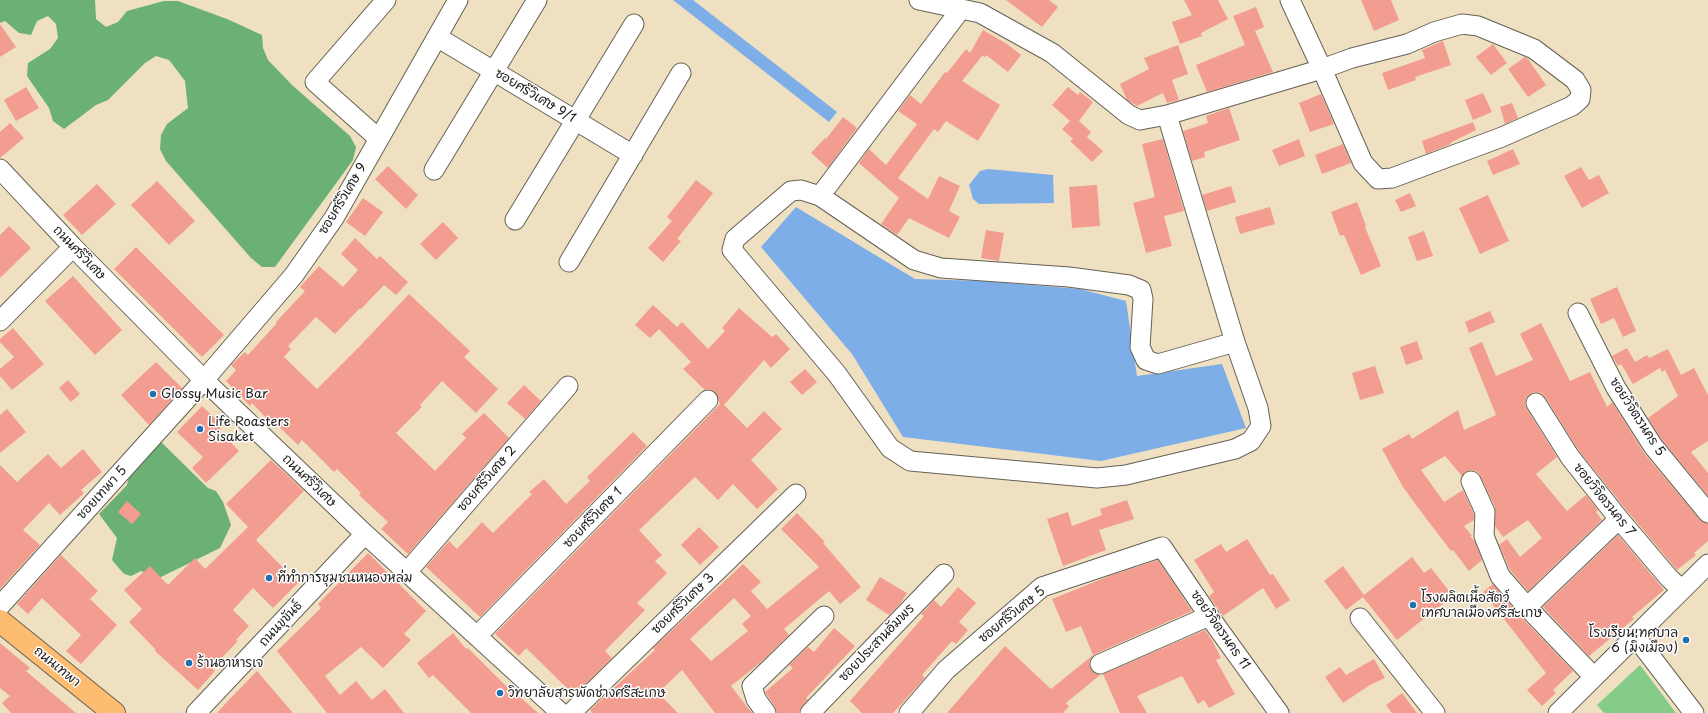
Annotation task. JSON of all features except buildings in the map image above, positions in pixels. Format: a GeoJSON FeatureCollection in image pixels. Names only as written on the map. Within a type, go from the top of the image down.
{"type":"FeatureCollection","features":[{"type":"Feature","properties":{"kind":"main road","name":"ถนนเทพา"},"geometry":{"type":"LineString","coordinates":[[0,621],[108,712]]}},
{"type":"Feature","properties":{"kind":"street"},"geometry":{"type":"LineString","coordinates":[[379,138],[315,82],[386,0]]}},
{"type":"Feature","properties":{"kind":"street","name":"ซอยศรีวิเศษ 9"},"geometry":{"type":"LineString","coordinates":[[204,380],[294,275],[334,218],[458,0]]}},
{"type":"Feature","properties":{"kind":"street"},"geometry":{"type":"LineString","coordinates":[[434,170],[537,0]]}},
{"type":"Feature","properties":{"kind":"street"},"geometry":{"type":"LineString","coordinates":[[919,0],[980,13],[1052,53],[1129,115],[1140,120],[1167,115],[1322,69],[1352,58],[1407,44],[1434,32],[1462,24],[1478,26],[1534,49],[1575,80],[1581,90],[1580,99],[1572,106],[1502,137],[1392,178],[1378,178],[1363,163],[1322,69],[1290,0]]}},
{"type":"Feature","properties":{"kind":"street"},"geometry":{"type":"LineString","coordinates":[[820,196],[961,8]]}},
{"type":"Feature","properties":{"kind":"street"},"geometry":{"type":"LineString","coordinates":[[515,220],[634,24]]}},
{"type":"Feature","properties":{"kind":"street","name":"ซอยศรีวิเศษ 9/1"},"geometry":{"type":"LineString","coordinates":[[436,37],[633,155]]}},
{"type":"Feature","properties":{"kind":"street"},"geometry":{"type":"LineString","coordinates":[[569,262],[681,73]]}},
{"type":"Feature","properties":{"kind":"street"},"geometry":{"type":"LineString","coordinates":[[1167,115],[1235,342],[1258,408],[1261,426],[1251,440],[1235,449],[1126,475],[1097,478],[910,461],[890,448],[837,374],[732,250],[735,239],[791,191],[801,190],[820,196],[914,260],[941,268],[1068,277],[1129,285],[1141,290],[1143,299],[1140,347],[1146,360],[1158,364],[1235,342]]}},
{"type":"Feature","properties":{"kind":"street","name":"ถนนศรีวิเศษ"},"geometry":{"type":"LineString","coordinates":[[0,169],[73,247],[204,380],[365,534],[561,713]]}},
{"type":"Feature","properties":{"kind":"street"},"geometry":{"type":"LineString","coordinates":[[0,321],[73,247]]}},
{"type":"Feature","properties":{"kind":"street","name":"ซอยวิจิตรนคร 5"},"geometry":{"type":"LineString","coordinates":[[1578,313],[1616,388],[1653,446],[1708,513]]}},
{"type":"Feature","properties":{"kind":"street","name":"ซอยเทพา 5"},"geometry":{"type":"LineString","coordinates":[[0,606],[204,380]]}},
{"type":"Feature","properties":{"kind":"street","name":"ซอยศรีวิเศษ 2"},"geometry":{"type":"LineString","coordinates":[[407,572],[568,386]]}},
{"type":"Feature","properties":{"kind":"street","name":"ซอยศรีวิเศษ 1"},"geometry":{"type":"LineString","coordinates":[[477,636],[708,400]]}},
{"type":"Feature","properties":{"kind":"street","name":"ซอยวิจิตรนคร 7"},"geometry":{"type":"LineString","coordinates":[[1536,403],[1570,457],[1619,519],[1669,578],[1682,590]]}},
{"type":"Feature","properties":{"kind":"street"},"geometry":{"type":"LineString","coordinates":[[1471,480],[1486,512],[1484,536],[1500,576],[1527,607],[1594,677]]}},
{"type":"Feature","properties":{"kind":"street","name":"ซอยศรีวิเศษ 3"},"geometry":{"type":"LineString","coordinates":[[570,713],[796,494]]}},
{"type":"Feature","properties":{"kind":"street"},"geometry":{"type":"LineString","coordinates":[[1527,607],[1619,519]]}},
{"type":"Feature","properties":{"kind":"street","name":"ถนนขุขันธ์"},"geometry":{"type":"LineString","coordinates":[[196,713],[365,534]]}},
{"type":"Feature","properties":{"kind":"street","name":"ซอยวิจิตรนคร 11"},"geometry":{"type":"LineString","coordinates":[[1162,547],[1209,616],[1279,713]]}},
{"type":"Feature","properties":{"kind":"street","name":"ซอยศรีวิเศษ 5"},"geometry":{"type":"LineString","coordinates":[[909,713],[946,670],[1042,587],[1162,547]]}},
{"type":"Feature","properties":{"kind":"street"},"geometry":{"type":"LineString","coordinates":[[1558,713],[1682,590],[1706,570]]}},
{"type":"Feature","properties":{"kind":"street","name":"ซอยประสานอัมพร"},"geometry":{"type":"LineString","coordinates":[[810,713],[944,574]]}},
{"type":"Feature","properties":{"kind":"street"},"geometry":{"type":"LineString","coordinates":[[766,713],[756,699],[752,686],[824,616]]}},
{"type":"Feature","properties":{"kind":"street"},"geometry":{"type":"LineString","coordinates":[[1100,664],[1209,616]]}},
{"type":"Feature","properties":{"kind":"street"},"geometry":{"type":"LineString","coordinates":[[1360,618],[1435,713]]}},
{"type":"Feature","properties":{"kind":"street"},"geometry":{"type":"LineString","coordinates":[[1635,636],[1694,713]]}},
{"type":"Feature","properties":{"kind":"green space"},"geometry":{"type":"Polygon","coordinates":[[[0,0],[95,0],[96,19],[106,27],[118,22],[127,11],[164,1],[178,1],[227,19],[262,35],[263,48],[268,60],[292,85],[350,136],[356,147],[353,160],[275,267],[262,267],[251,258],[166,161],[160,149],[161,135],[167,124],[188,108],[185,81],[169,60],[156,56],[145,63],[108,100],[96,105],[64,129],[53,121],[49,108],[27,76],[28,63],[50,49],[58,38],[56,24],[48,16],[37,21],[31,35],[19,33],[5,21],[0,23],[0,0]]]}},
{"type":"Feature","properties":{"kind":"green space"},"geometry":{"type":"Polygon","coordinates":[[[160,441],[208,488],[216,491],[223,502],[231,525],[220,548],[159,578],[141,571],[131,576],[124,574],[112,560],[117,538],[99,514],[127,485],[131,468],[160,441]]]}},
{"type":"Feature","properties":{"kind":"green space"},"geometry":{"type":"Polygon","coordinates":[[[1640,665],[1676,713],[1604,713],[1597,705],[1640,665]]]}},
{"type":"Feature","properties":{"kind":"water"},"geometry":{"type":"Polygon","coordinates":[[[673,0],[693,0],[837,112],[829,122],[673,0]]]}},
{"type":"Feature","properties":{"kind":"water"},"geometry":{"type":"Polygon","coordinates":[[[988,169],[1053,175],[1054,203],[979,204],[973,199],[969,185],[980,171],[988,169]]]}},
{"type":"Feature","properties":{"kind":"water"},"geometry":{"type":"Polygon","coordinates":[[[796,207],[915,279],[983,281],[1080,289],[1126,301],[1137,376],[1222,364],[1246,428],[1101,461],[903,437],[852,354],[761,247],[796,207]]]}},
{"type":"Feature","properties":{"kind":"place","name":"Glossy Music Bar"},"geometry":{"type":"Point","coordinates":[153,394]}},
{"type":"Feature","properties":{"kind":"place","name":"Life Roasters Sisaket"},"geometry":{"type":"Point","coordinates":[200,429]}},
{"type":"Feature","properties":{"kind":"place","name":"ที่ทำการชุมชนหนองหล่ม"},"geometry":{"type":"Point","coordinates":[269,578]}},
{"type":"Feature","properties":{"kind":"place","name":"โรงผลิตเนื้อสัตว์ เทศบาลเมืองศรีสะเกษ"},"geometry":{"type":"Point","coordinates":[1413,605]}},
{"type":"Feature","properties":{"kind":"place","name":"โรงเรียนเทศบาล 6 (มิ่งเมือง)"},"geometry":{"type":"Point","coordinates":[1686,640]}},
{"type":"Feature","properties":{"kind":"place","name":"ร้านอาหารเจ"},"geometry":{"type":"Point","coordinates":[189,663]}},
{"type":"Feature","properties":{"kind":"place","name":"วิทยาลัยสารพัดช่างศรีสะเกษ"},"geometry":{"type":"Point","coordinates":[500,693]}}]}
